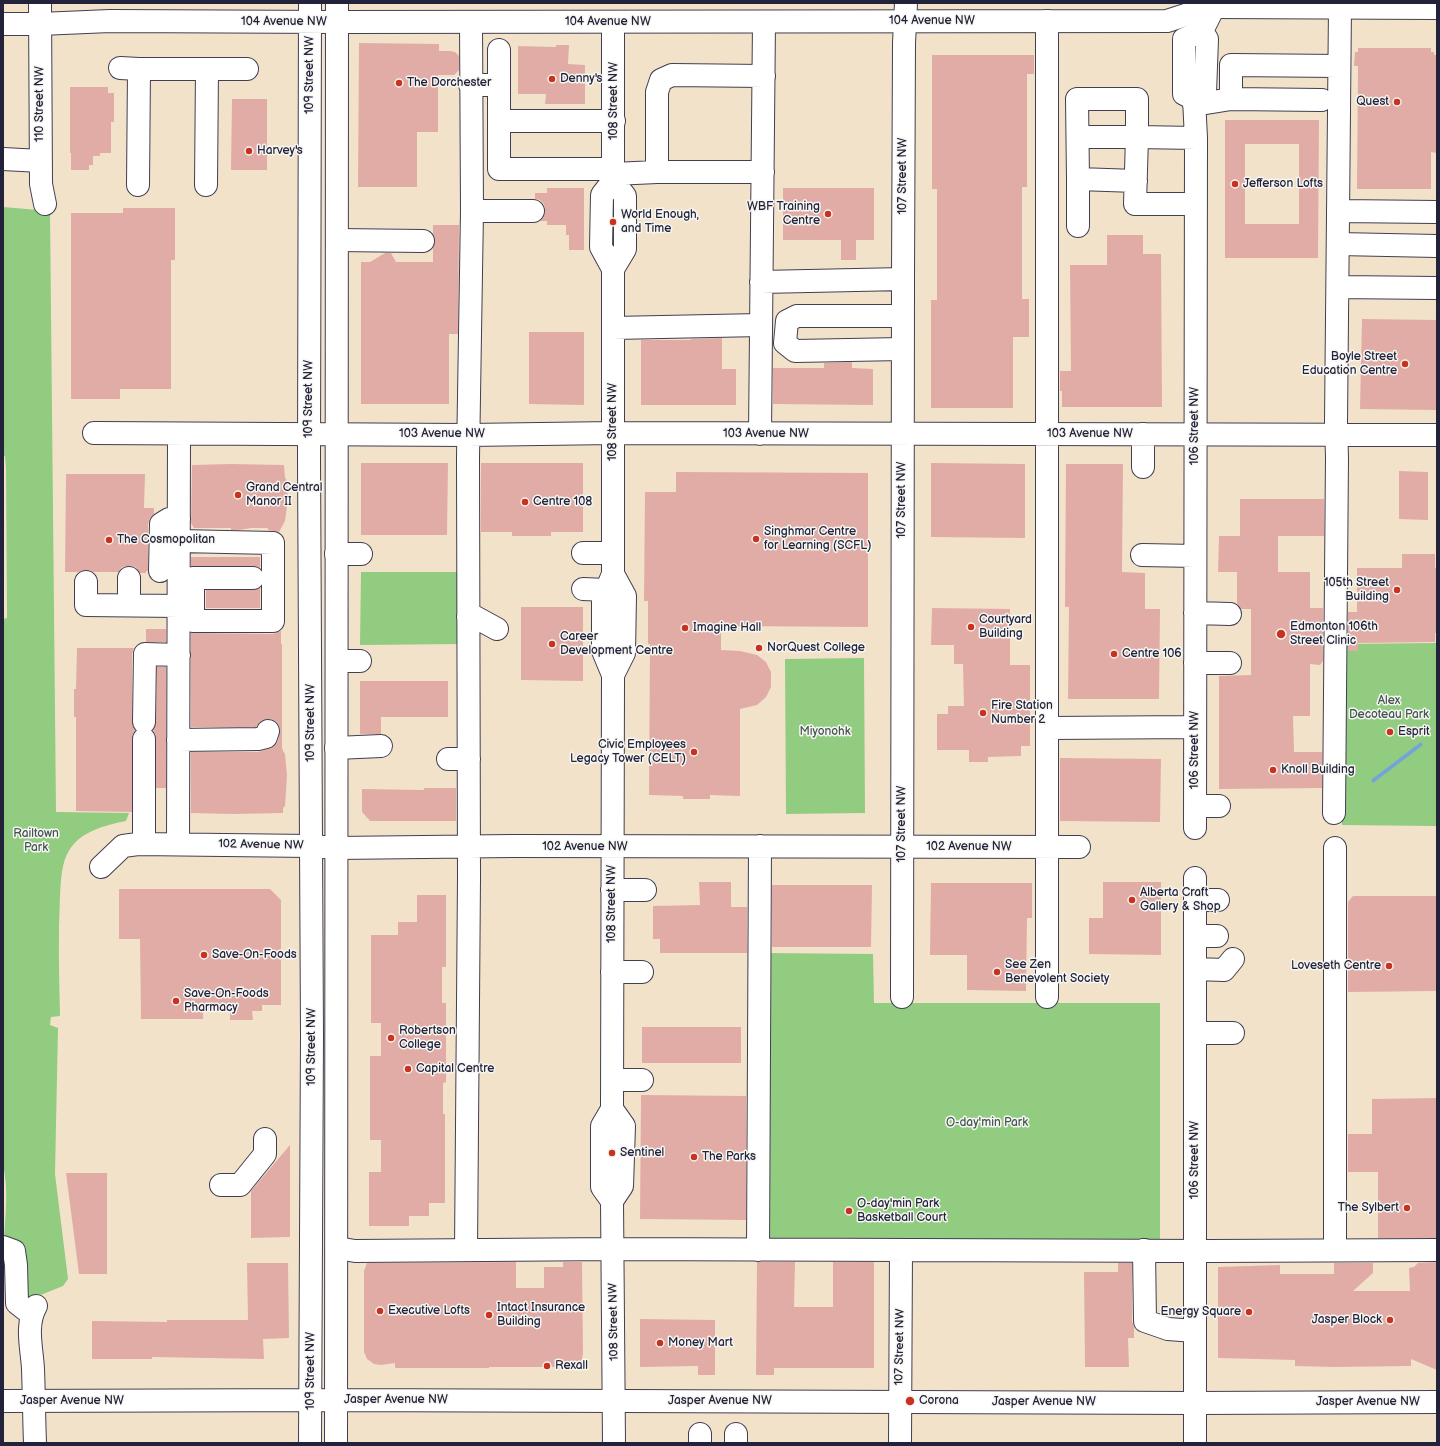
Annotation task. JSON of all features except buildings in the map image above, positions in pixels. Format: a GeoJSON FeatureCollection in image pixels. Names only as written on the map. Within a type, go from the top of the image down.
{"type":"FeatureCollection","features":[{"type":"Feature","properties":{"kind":"street","name":"104 Avenue NW"},"geometry":{"type":"LineString","coordinates":[[3,24],[40,13],[110,21],[337,13],[470,22],[764,22],[906,12],[1047,21],[1166,21],[1209,6],[1437,8]]}},
{"type":"Feature","properties":{"kind":"street"},"geometry":{"type":"LineString","coordinates":[[1194,102],[1204,93],[1207,39],[1202,31],[1209,6]]}},
{"type":"Feature","properties":{"kind":"street"},"geometry":{"type":"LineString","coordinates":[[1332,809],[1340,7]]}},
{"type":"Feature","properties":{"kind":"street","name":"107 Street NW"},"geometry":{"type":"LineString","coordinates":[[902,997],[902,349],[906,12]]}},
{"type":"Feature","properties":{"kind":"street","name":"110 Street NW"},"geometry":{"type":"LineString","coordinates":[[40,13],[41,184],[45,204]]}},
{"type":"Feature","properties":{"kind":"street","name":"109 Street NW"},"geometry":{"type":"LineString","coordinates":[[310,13],[310,1443]]}},
{"type":"Feature","properties":{"kind":"street","name":"109 Street NW"},"geometry":{"type":"LineString","coordinates":[[336,1443],[337,13]]}},
{"type":"Feature","properties":{"kind":"street"},"geometry":{"type":"LineString","coordinates":[[1047,21],[1047,997]]}},
{"type":"Feature","properties":{"kind":"street"},"geometry":{"type":"LineString","coordinates":[[466,1250],[469,847],[471,806],[465,764],[471,697],[465,662],[468,617],[472,589],[468,553],[468,435],[472,211],[470,22]]}},
{"type":"Feature","properties":{"kind":"street","name":"108 Street NW"},"geometry":{"type":"LineString","coordinates":[[613,22],[614,175],[602,195],[601,247],[614,269],[611,572],[625,596],[624,652],[613,675],[612,1109],[602,1126],[602,1187],[612,1201],[614,1443]]}},
{"type":"Feature","properties":{"kind":"street"},"geometry":{"type":"LineString","coordinates":[[760,434],[764,22]]}},
{"type":"Feature","properties":{"kind":"street"},"geometry":{"type":"LineString","coordinates":[[499,50],[499,169],[614,175],[656,172],[763,172]]}},
{"type":"Feature","properties":{"kind":"street"},"geometry":{"type":"LineString","coordinates":[[1231,99],[1231,65],[1339,66]]}},
{"type":"Feature","properties":{"kind":"street"},"geometry":{"type":"LineString","coordinates":[[138,185],[130,68],[247,69]]}},
{"type":"Feature","properties":{"kind":"street"},"geometry":{"type":"LineString","coordinates":[[206,185],[207,69]]}},
{"type":"Feature","properties":{"kind":"street"},"geometry":{"type":"LineString","coordinates":[[656,172],[658,92],[661,80],[672,75],[764,76]]}},
{"type":"Feature","properties":{"kind":"street"},"geometry":{"type":"LineString","coordinates":[[470,85],[499,85]]}},
{"type":"Feature","properties":{"kind":"street"},"geometry":{"type":"LineString","coordinates":[[1078,226],[1077,99],[1137,99],[1135,204],[1196,204]]}},
{"type":"Feature","properties":{"kind":"street"},"geometry":{"type":"LineString","coordinates":[[1194,102],[1231,99],[1322,100]]}},
{"type":"Feature","properties":{"kind":"street","name":"106 Street NW"},"geometry":{"type":"LineString","coordinates":[[1194,102],[1196,138],[1195,828]]}},
{"type":"Feature","properties":{"kind":"street"},"geometry":{"type":"LineString","coordinates":[[499,121],[614,121]]}},
{"type":"Feature","properties":{"kind":"street"},"geometry":{"type":"LineString","coordinates":[[1078,137],[1196,138]]}},
{"type":"Feature","properties":{"kind":"street"},"geometry":{"type":"LineString","coordinates":[[3,159],[41,161]]}},
{"type":"Feature","properties":{"kind":"street"},"geometry":{"type":"LineString","coordinates":[[1078,179],[1136,181]]}},
{"type":"Feature","properties":{"kind":"street"},"geometry":{"type":"LineString","coordinates":[[472,211],[533,212]]}},
{"type":"Feature","properties":{"kind":"street"},"geometry":{"type":"LineString","coordinates":[[1338,212],[1437,212]]}},
{"type":"Feature","properties":{"kind":"street"},"geometry":{"type":"LineString","coordinates":[[337,240],[423,241]]}},
{"type":"Feature","properties":{"kind":"street"},"geometry":{"type":"LineString","coordinates":[[1338,244],[1437,246]]}},
{"type":"Feature","properties":{"kind":"street"},"geometry":{"type":"LineString","coordinates":[[761,282],[903,279]]}},
{"type":"Feature","properties":{"kind":"street"},"geometry":{"type":"LineString","coordinates":[[1338,288],[1437,288]]}},
{"type":"Feature","properties":{"kind":"street"},"geometry":{"type":"LineString","coordinates":[[902,349],[795,351],[785,343],[787,321],[797,316],[903,316]]}},
{"type":"Feature","properties":{"kind":"street"},"geometry":{"type":"LineString","coordinates":[[613,328],[761,325]]}},
{"type":"Feature","properties":{"kind":"street","name":"103 Avenue NW"},"geometry":{"type":"LineString","coordinates":[[94,433],[468,435],[613,433],[1437,435]]}},
{"type":"Feature","properties":{"kind":"street"},"geometry":{"type":"LineString","coordinates":[[178,844],[179,434]]}},
{"type":"Feature","properties":{"kind":"street"},"geometry":{"type":"LineString","coordinates":[[1143,434],[1143,467]]}},
{"type":"Feature","properties":{"kind":"street"},"geometry":{"type":"LineString","coordinates":[[160,571],[161,524],[169,519],[179,519]]}},
{"type":"Feature","properties":{"kind":"street"},"geometry":{"type":"LineString","coordinates":[[179,541],[273,543],[273,621],[193,621],[193,578],[253,578]]}},
{"type":"Feature","properties":{"kind":"street"},"geometry":{"type":"LineString","coordinates":[[583,590],[611,572],[584,553]]}},
{"type":"Feature","properties":{"kind":"street"},"geometry":{"type":"LineString","coordinates":[[336,554],[361,554]]}},
{"type":"Feature","properties":{"kind":"street"},"geometry":{"type":"LineString","coordinates":[[1142,555],[1195,556]]}},
{"type":"Feature","properties":{"kind":"street"},"geometry":{"type":"LineString","coordinates":[[129,578],[129,605]]}},
{"type":"Feature","properties":{"kind":"street"},"geometry":{"type":"LineString","coordinates":[[86,582],[86,605],[179,606]]}},
{"type":"Feature","properties":{"kind":"street"},"geometry":{"type":"LineString","coordinates":[[1195,614],[1230,614]]}},
{"type":"Feature","properties":{"kind":"street"},"geometry":{"type":"LineString","coordinates":[[468,617],[475,617],[497,629]]}},
{"type":"Feature","properties":{"kind":"street"},"geometry":{"type":"LineString","coordinates":[[144,844],[145,654],[179,655]]}},
{"type":"Feature","properties":{"kind":"street"},"geometry":{"type":"LineString","coordinates":[[337,661],[360,661]]}},
{"type":"Feature","properties":{"kind":"street"},"geometry":{"type":"LineString","coordinates":[[1195,662],[1230,663]]}},
{"type":"Feature","properties":{"kind":"street"},"geometry":{"type":"LineString","coordinates":[[1048,728],[1195,727]]}},
{"type":"Feature","properties":{"kind":"street"},"geometry":{"type":"LineString","coordinates":[[178,740],[258,739],[266,737],[268,731]]}},
{"type":"Feature","properties":{"kind":"street"},"geometry":{"type":"LineString","coordinates":[[336,753],[381,746]]}},
{"type":"Feature","properties":{"kind":"street"},"geometry":{"type":"LineString","coordinates":[[336,753],[363,758]]}},
{"type":"Feature","properties":{"kind":"street"},"geometry":{"type":"LineString","coordinates":[[1195,806],[1220,806]]}},
{"type":"Feature","properties":{"kind":"street","name":"102 Avenue NW"},"geometry":{"type":"LineString","coordinates":[[101,868],[123,846],[144,844],[311,846],[336,848],[760,846],[1079,847]]}},
{"type":"Feature","properties":{"kind":"street"},"geometry":{"type":"LineString","coordinates":[[758,1250],[750,1080],[756,1005],[755,890],[760,846]]}},
{"type":"Feature","properties":{"kind":"street"},"geometry":{"type":"LineString","coordinates":[[1335,848],[1331,901],[1334,1046],[1335,1250]]}},
{"type":"Feature","properties":{"kind":"street","name":"106 Street NW"},"geometry":{"type":"LineString","coordinates":[[1195,878],[1195,1443]]}},
{"type":"Feature","properties":{"kind":"street"},"geometry":{"type":"LineString","coordinates":[[612,890],[645,890]]}},
{"type":"Feature","properties":{"kind":"street"},"geometry":{"type":"LineString","coordinates":[[1195,900],[1218,900]]}},
{"type":"Feature","properties":{"kind":"street"},"geometry":{"type":"LineString","coordinates":[[1195,936],[1217,936]]}},
{"type":"Feature","properties":{"kind":"street"},"geometry":{"type":"LineString","coordinates":[[1195,969],[1224,970],[1233,959]]}},
{"type":"Feature","properties":{"kind":"street"},"geometry":{"type":"LineString","coordinates":[[612,972],[642,972]]}},
{"type":"Feature","properties":{"kind":"street"},"geometry":{"type":"LineString","coordinates":[[1195,1033],[1233,1033]]}},
{"type":"Feature","properties":{"kind":"street"},"geometry":{"type":"LineString","coordinates":[[612,1080],[642,1080]]}},
{"type":"Feature","properties":{"kind":"street"},"geometry":{"type":"LineString","coordinates":[[221,1185],[240,1185],[265,1154],[265,1139]]}},
{"type":"Feature","properties":{"kind":"street"},"geometry":{"type":"LineString","coordinates":[[3,1247],[14,1251],[17,1303],[33,1310],[29,1335],[33,1369],[34,1443]]}},
{"type":"Feature","properties":{"kind":"street"},"geometry":{"type":"LineString","coordinates":[[337,1248],[355,1251],[613,1249],[1195,1251],[1437,1250]]}},
{"type":"Feature","properties":{"kind":"street","name":"107 Street NW"},"geometry":{"type":"LineString","coordinates":[[900,1443],[899,1402],[901,1250]]}},
{"type":"Feature","properties":{"kind":"street"},"geometry":{"type":"LineString","coordinates":[[1144,1250],[1145,1321],[1168,1329],[1195,1331]]}},
{"type":"Feature","properties":{"kind":"street","name":"Jasper Avenue NW"},"geometry":{"type":"LineString","coordinates":[[3,1401],[336,1400],[1195,1403],[1437,1402]]}},
{"type":"Feature","properties":{"kind":"green space","name":"Railtown Park"},"geometry":{"type":"Polygon","coordinates":[[[3,207],[50,211],[56,812],[129,813],[126,821],[95,830],[81,838],[70,849],[63,866],[59,926],[60,1016],[51,1017],[50,1025],[58,1028],[55,1174],[68,1279],[63,1286],[28,1300],[23,1298],[22,1242],[4,1242],[6,1184],[3,1165],[3,619],[7,618],[6,468],[5,456],[3,455],[3,207]]]}},
{"type":"Feature","properties":{"kind":"green space"},"geometry":{"type":"Polygon","coordinates":[[[361,572],[462,572],[461,644],[360,645],[361,572]]]}},
{"type":"Feature","properties":{"kind":"green space","name":"Alex Decoteau Park"},"geometry":{"type":"Polygon","coordinates":[[[1437,643],[1437,826],[1342,825],[1342,644],[1437,643]]]}},
{"type":"Feature","properties":{"kind":"green space","name":"Miyonohk"},"geometry":{"type":"Polygon","coordinates":[[[864,658],[865,813],[786,814],[785,659],[864,658]]]}},
{"type":"Feature","properties":{"kind":"green space","name":"O-day'min Park"},"geometry":{"type":"Polygon","coordinates":[[[764,953],[873,954],[874,1003],[1160,1003],[1160,1244],[763,1243],[764,953]]]}},
{"type":"Feature","properties":{"kind":"water"},"geometry":{"type":"Polygon","coordinates":[[[1421,742],[1423,745],[1373,783],[1371,780],[1421,742]]]}},
{"type":"Feature","properties":{"kind":"place","name":"Denny's"},"geometry":{"type":"Point","coordinates":[552,79]}},
{"type":"Feature","properties":{"kind":"place","name":"The Dorchester"},"geometry":{"type":"Point","coordinates":[399,83]}},
{"type":"Feature","properties":{"kind":"place","name":"Quest"},"geometry":{"type":"Point","coordinates":[1397,102]}},
{"type":"Feature","properties":{"kind":"place","name":"Harvey's"},"geometry":{"type":"Point","coordinates":[249,151]}},
{"type":"Feature","properties":{"kind":"place","name":"Jefferson Lofts"},"geometry":{"type":"Point","coordinates":[1235,184]}},
{"type":"Feature","properties":{"kind":"place","name":"WBF Training Centre"},"geometry":{"type":"Point","coordinates":[828,214]}},
{"type":"Feature","properties":{"kind":"place","name":"World Enough, and Time"},"geometry":{"type":"Point","coordinates":[613,222]}},
{"type":"Feature","properties":{"kind":"place","name":"Boyle Street Education Centre"},"geometry":{"type":"Point","coordinates":[1405,364]}},
{"type":"Feature","properties":{"kind":"place","name":"Grand Central Manor II"},"geometry":{"type":"Point","coordinates":[238,495]}},
{"type":"Feature","properties":{"kind":"place","name":"Centre 108"},"geometry":{"type":"Point","coordinates":[525,502]}},
{"type":"Feature","properties":{"kind":"place","name":"Singhmar Centre for Learning (SCFL)"},"geometry":{"type":"Point","coordinates":[756,539]}},
{"type":"Feature","properties":{"kind":"place","name":"The Cosmopolitan"},"geometry":{"type":"Point","coordinates":[109,540]}},
{"type":"Feature","properties":{"kind":"place","name":"105th Street Building"},"geometry":{"type":"Point","coordinates":[1397,590]}},
{"type":"Feature","properties":{"kind":"place","name":"Courtyard Building"},"geometry":{"type":"Point","coordinates":[971,627]}},
{"type":"Feature","properties":{"kind":"place","name":"Imagine Hall"},"geometry":{"type":"Point","coordinates":[685,628]}},
{"type":"Feature","properties":{"kind":"place","name":"Edmonton 106th Street Clinic"},"geometry":{"type":"Point","coordinates":[1281,634]}},
{"type":"Feature","properties":{"kind":"place","name":"Career Development Centre"},"geometry":{"type":"Point","coordinates":[552,644]}},
{"type":"Feature","properties":{"kind":"place","name":"NorQuest College"},"geometry":{"type":"Point","coordinates":[759,648]}},
{"type":"Feature","properties":{"kind":"place","name":"Centre 106"},"geometry":{"type":"Point","coordinates":[1114,654]}},
{"type":"Feature","properties":{"kind":"place","name":"Fire Station Number 2"},"geometry":{"type":"Point","coordinates":[983,713]}},
{"type":"Feature","properties":{"kind":"place","name":"Esprit"},"geometry":{"type":"Point","coordinates":[1390,732]}},
{"type":"Feature","properties":{"kind":"place","name":"Civic Employees Legacy Tower (CELT)"},"geometry":{"type":"Point","coordinates":[694,752]}},
{"type":"Feature","properties":{"kind":"place","name":"Knoll Building"},"geometry":{"type":"Point","coordinates":[1273,770]}},
{"type":"Feature","properties":{"kind":"place","name":"Alberta Craft Gallery & Shop"},"geometry":{"type":"Point","coordinates":[1132,900]}},
{"type":"Feature","properties":{"kind":"place","name":"Save-On-Foods"},"geometry":{"type":"Point","coordinates":[204,955]}},
{"type":"Feature","properties":{"kind":"place","name":"Loveseth Centre"},"geometry":{"type":"Point","coordinates":[1389,966]}},
{"type":"Feature","properties":{"kind":"place","name":"See Zen Benevolent Society"},"geometry":{"type":"Point","coordinates":[997,972]}},
{"type":"Feature","properties":{"kind":"place","name":"Save-On-Foods Pharmacy"},"geometry":{"type":"Point","coordinates":[176,1001]}},
{"type":"Feature","properties":{"kind":"place","name":"Robertson College"},"geometry":{"type":"Point","coordinates":[391,1038]}},
{"type":"Feature","properties":{"kind":"place","name":"Capital Centre"},"geometry":{"type":"Point","coordinates":[408,1069]}},
{"type":"Feature","properties":{"kind":"place","name":"Sentinel"},"geometry":{"type":"Point","coordinates":[612,1153]}},
{"type":"Feature","properties":{"kind":"place","name":"The Parks"},"geometry":{"type":"Point","coordinates":[694,1157]}},
{"type":"Feature","properties":{"kind":"place","name":"The Sylbert"},"geometry":{"type":"Point","coordinates":[1407,1208]}},
{"type":"Feature","properties":{"kind":"place","name":"O-day'min Park Basketball Court"},"geometry":{"type":"Point","coordinates":[849,1211]}},
{"type":"Feature","properties":{"kind":"place","name":"Executive Lofts"},"geometry":{"type":"Point","coordinates":[380,1311]}},
{"type":"Feature","properties":{"kind":"place","name":"Energy Square"},"geometry":{"type":"Point","coordinates":[1249,1312]}},
{"type":"Feature","properties":{"kind":"place","name":"Intact Insurance Building"},"geometry":{"type":"Point","coordinates":[489,1315]}},
{"type":"Feature","properties":{"kind":"place","name":"Jasper Block"},"geometry":{"type":"Point","coordinates":[1390,1320]}},
{"type":"Feature","properties":{"kind":"place","name":"Money Mart"},"geometry":{"type":"Point","coordinates":[660,1343]}},
{"type":"Feature","properties":{"kind":"place","name":"Rexall"},"geometry":{"type":"Point","coordinates":[547,1366]}},
{"type":"Feature","properties":{"kind":"place","name":"Corona"},"geometry":{"type":"Point","coordinates":[910,1401]}}]}
